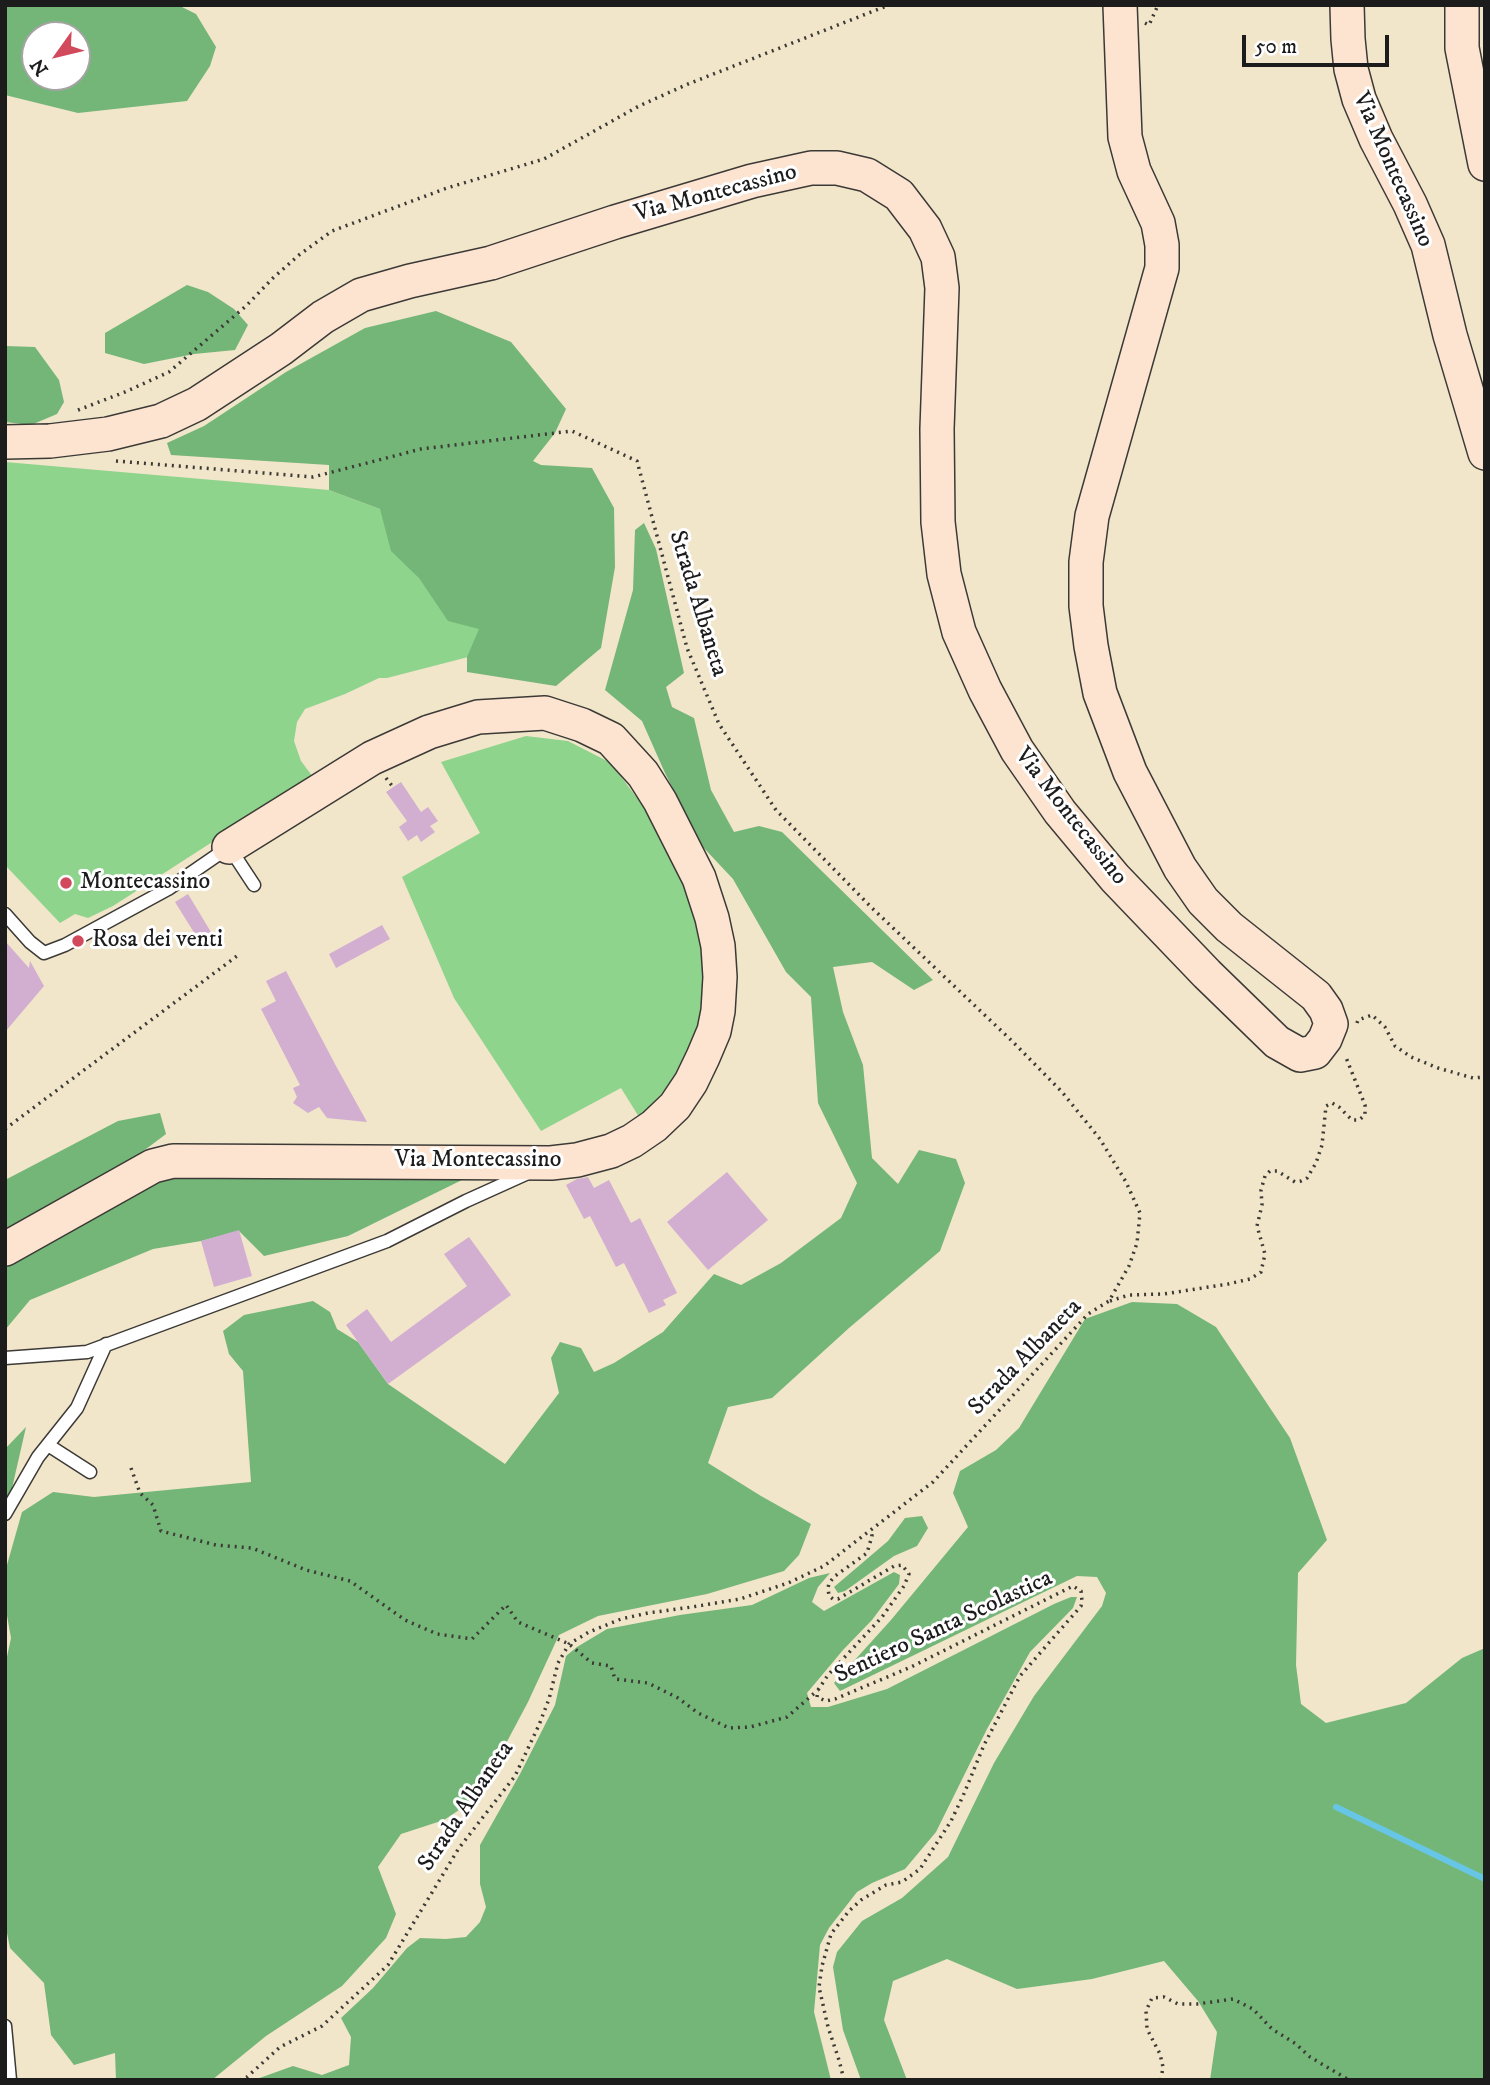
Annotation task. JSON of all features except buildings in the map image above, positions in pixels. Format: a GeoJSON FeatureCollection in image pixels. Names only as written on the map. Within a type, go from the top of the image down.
{"type":"FeatureCollection","features":[{"type":"Feature","properties":{"kind":"street"},"geometry":{"type":"LineString","coordinates":[[1120,5],[1125,137],[1134,171],[1158,223],[1162,268],[1091,516],[1086,562],[1086,606],[1097,681],[1130,772],[1180,868],[1203,901],[1229,927],[1316,996],[1326,1010],[1331,1024],[1325,1039]]}},
{"type":"Feature","properties":{"kind":"street","name":"Via Montecassino"},"geometry":{"type":"LineString","coordinates":[[1347,5],[1351,69],[1359,99],[1427,245],[1485,453]]}},
{"type":"Feature","properties":{"kind":"street"},"geometry":{"type":"LineString","coordinates":[[1462,5],[1462,48],[1485,164]]}},
{"type":"Feature","properties":{"kind":"street","name":"Via Montecassino"},"geometry":{"type":"LineString","coordinates":[[5,442],[50,441],[96,435],[161,421],[197,404],[323,317],[361,295],[491,263],[752,181],[811,168],[837,168],[867,175],[899,195],[925,229],[938,257],[942,288],[937,429],[938,522],[944,573],[959,632],[985,690],[1017,750],[1060,812],[1115,878],[1208,974],[1278,1042],[1300,1055],[1315,1052],[1325,1039]]}},
{"type":"Feature","properties":{"kind":"street","name":"Via Montecassino"},"geometry":{"type":"LineString","coordinates":[[5,1249],[153,1166],[173,1161],[551,1163],[577,1160],[611,1151],[654,1126],[675,1106],[691,1082],[714,1031],[720,977],[718,946],[699,878],[643,774],[611,739],[582,725],[545,713],[478,717],[429,732],[375,756],[229,847]]}},
{"type":"Feature","properties":{"kind":"lane"},"geometry":{"type":"LineString","coordinates":[[5,914],[30,942],[44,953],[65,945],[168,888],[229,847],[254,886]]}},
{"type":"Feature","properties":{"kind":"lane"},"geometry":{"type":"LineString","coordinates":[[5,1358],[87,1352],[387,1241],[466,1201],[551,1163]]}},
{"type":"Feature","properties":{"kind":"lane"},"geometry":{"type":"LineString","coordinates":[[5,1514],[38,1457],[77,1408],[106,1344]]}},
{"type":"Feature","properties":{"kind":"lane"},"geometry":{"type":"LineString","coordinates":[[48,1445],[90,1472]]}},
{"type":"Feature","properties":{"kind":"lane"},"geometry":{"type":"LineString","coordinates":[[5,2026],[10,2080]]}},
{"type":"Feature","properties":{"kind":"path"},"geometry":{"type":"LineString","coordinates":[[75,411],[169,372],[246,306],[299,255],[332,231],[447,188],[544,159],[639,106],[676,89],[888,5]]}},
{"type":"Feature","properties":{"kind":"path","name":"Strada Albaneta"},"geometry":{"type":"LineString","coordinates":[[114,460],[313,477],[421,449],[572,431],[637,461],[687,648],[719,724],[776,810],[872,908],[1062,1092],[1100,1139],[1126,1182],[1140,1213],[1137,1244],[1129,1266],[1109,1301],[1088,1314],[933,1482],[824,1566],[788,1583],[740,1599],[621,1619],[589,1632],[569,1644],[558,1663],[540,1725],[515,1776],[459,1848],[388,1965],[322,2026],[280,2047],[247,2077],[240,2080]]}},
{"type":"Feature","properties":{"kind":"path"},"geometry":{"type":"LineString","coordinates":[[5,1129],[237,956]]}},
{"type":"Feature","properties":{"kind":"path"},"geometry":{"type":"LineString","coordinates":[[1357,1028],[1358,1020],[1372,1015],[1385,1027],[1395,1046],[1411,1057],[1473,1078],[1485,1077]]}},
{"type":"Feature","properties":{"kind":"path"},"geometry":{"type":"LineString","coordinates":[[1109,1301],[1129,1295],[1164,1294],[1228,1284],[1250,1279],[1261,1272],[1265,1254],[1257,1226],[1265,1176],[1270,1171],[1277,1171],[1295,1182],[1307,1178],[1322,1145],[1326,1106],[1332,1102],[1352,1120],[1359,1120],[1365,1115],[1365,1105],[1344,1052],[1325,1039]]}},
{"type":"Feature","properties":{"kind":"path"},"geometry":{"type":"LineString","coordinates":[[131,1468],[140,1493],[153,1505],[161,1531],[216,1545],[252,1548],[306,1570],[350,1581],[405,1620],[437,1634],[472,1639],[506,1605],[518,1622],[569,1644],[592,1663],[611,1666],[615,1679],[648,1683],[678,1698],[698,1713],[729,1727],[750,1727],[787,1717],[818,1690]]}},
{"type":"Feature","properties":{"kind":"path","name":"Sentiero Santa Scolastica"},"geometry":{"type":"LineString","coordinates":[[844,2080],[819,1987],[831,1934],[861,1900],[886,1885],[902,1882],[920,1869],[951,1821],[984,1745],[1020,1676],[1081,1606],[1081,1591],[1073,1586],[911,1667],[825,1701],[819,1698],[818,1690],[828,1675],[881,1617],[904,1586],[909,1574],[902,1565],[894,1566],[838,1599],[829,1596],[829,1583],[835,1576],[867,1553],[871,1530]]}},
{"type":"Feature","properties":{"kind":"path"},"geometry":{"type":"LineString","coordinates":[[1161,2080],[1163,2067],[1160,2054],[1147,2029],[1146,2011],[1152,1998],[1164,1997],[1178,2004],[1233,1999],[1253,2009],[1272,2029],[1296,2044],[1310,2057],[1349,2080]]}},
{"type":"Feature","properties":{"kind":"green space"},"geometry":{"type":"Polygon","coordinates":[[[5,5],[178,5],[196,14],[216,47],[210,66],[187,101],[78,113],[5,95],[5,5]]]}},
{"type":"Feature","properties":{"kind":"green space"},"geometry":{"type":"Polygon","coordinates":[[[187,285],[208,292],[234,309],[248,325],[235,350],[194,354],[144,364],[105,353],[105,333],[187,285]]]}},
{"type":"Feature","properties":{"kind":"green space"},"geometry":{"type":"Polygon","coordinates":[[[436,311],[511,342],[566,409],[555,433],[533,461],[541,465],[592,468],[614,508],[615,567],[601,648],[556,686],[467,672],[467,657],[479,629],[448,621],[419,578],[391,551],[380,509],[329,490],[329,465],[171,455],[167,443],[204,426],[286,372],[365,328],[436,311]]]}},
{"type":"Feature","properties":{"kind":"green space"},"geometry":{"type":"Polygon","coordinates":[[[5,346],[35,347],[59,380],[64,402],[57,414],[31,425],[5,422],[5,346]]]}},
{"type":"Feature","properties":{"kind":"green space"},"geometry":{"type":"Polygon","coordinates":[[[5,462],[329,490],[380,509],[503,648],[379,678],[305,709],[297,722],[294,741],[301,761],[313,777],[113,906],[88,918],[75,914],[60,923],[5,865],[5,462]]]}},
{"type":"Feature","properties":{"kind":"green space"},"geometry":{"type":"Polygon","coordinates":[[[644,523],[656,549],[684,673],[666,687],[672,707],[694,718],[711,790],[734,832],[759,826],[782,832],[933,980],[914,990],[872,962],[833,967],[843,1012],[863,1065],[872,1158],[898,1184],[919,1150],[956,1159],[965,1183],[940,1251],[772,1398],[728,1407],[708,1463],[811,1524],[799,1555],[784,1571],[707,1594],[598,1616],[559,1635],[528,1702],[477,1798],[444,1820],[401,1834],[378,1867],[396,1914],[386,1938],[342,1986],[266,2036],[212,2080],[116,2080],[115,2053],[74,2065],[51,2035],[44,1983],[10,1948],[5,1923],[5,1666],[11,1638],[6,1610],[7,1565],[22,1512],[53,1492],[94,1497],[251,1482],[243,1371],[229,1354],[223,1331],[244,1315],[313,1301],[330,1312],[337,1329],[358,1342],[388,1384],[505,1464],[559,1393],[551,1358],[560,1342],[581,1348],[594,1372],[614,1363],[663,1332],[714,1274],[741,1285],[781,1263],[841,1218],[857,1183],[818,1103],[811,997],[786,972],[733,879],[702,846],[642,721],[605,690],[633,590],[635,530],[644,523]]]}},
{"type":"Feature","properties":{"kind":"green space"},"geometry":{"type":"Polygon","coordinates":[[[526,736],[568,741],[611,763],[674,848],[703,934],[707,972],[697,1032],[672,1083],[639,1117],[621,1088],[541,1131],[454,998],[402,877],[480,833],[441,762],[526,736]]]}},
{"type":"Feature","properties":{"kind":"green space"},"geometry":{"type":"Polygon","coordinates":[[[160,1113],[166,1134],[130,1161],[5,1229],[5,1180],[118,1121],[160,1113]]]}},
{"type":"Feature","properties":{"kind":"green space"},"geometry":{"type":"Polygon","coordinates":[[[465,1171],[464,1179],[348,1236],[264,1256],[239,1231],[153,1249],[30,1300],[5,1330],[5,1258],[141,1185],[203,1173],[465,1171]]]}},
{"type":"Feature","properties":{"kind":"green space"},"geometry":{"type":"Polygon","coordinates":[[[1132,1302],[1177,1304],[1216,1327],[1290,1438],[1327,1540],[1298,1573],[1296,1665],[1301,1704],[1326,1723],[1406,1703],[1462,1658],[1485,1648],[1485,2080],[1210,2080],[1217,2032],[1198,2001],[1164,1961],[1092,1979],[1017,1989],[947,1959],[893,1981],[884,2020],[907,2080],[861,2080],[843,2030],[833,1967],[837,1952],[862,1921],[902,1898],[948,1857],[994,1763],[1034,1696],[1102,1606],[1106,1593],[1097,1577],[1077,1576],[840,1691],[834,1683],[891,1620],[968,1527],[953,1493],[960,1471],[996,1450],[1019,1428],[1085,1319],[1132,1302]]]}},
{"type":"Feature","properties":{"kind":"green space"},"geometry":{"type":"Polygon","coordinates":[[[26,1427],[10,1497],[5,1509],[5,1449],[26,1427]]]}},
{"type":"Feature","properties":{"kind":"green space"},"geometry":{"type":"Polygon","coordinates":[[[922,1516],[928,1528],[917,1546],[894,1556],[845,1591],[838,1593],[834,1587],[888,1541],[905,1518],[922,1516]]]}},
{"type":"Feature","properties":{"kind":"green space"},"geometry":{"type":"Polygon","coordinates":[[[894,1572],[900,1575],[899,1584],[872,1620],[807,1693],[811,1707],[828,1707],[887,1689],[1054,1604],[1077,1597],[1073,1608],[1030,1652],[987,1729],[936,1832],[905,1869],[857,1892],[829,1928],[820,1945],[814,2012],[831,2080],[254,2080],[293,2066],[322,2075],[349,2065],[351,2037],[341,2018],[373,1988],[407,1948],[420,1938],[466,1937],[480,1922],[486,1907],[480,1884],[480,1845],[555,1705],[566,1656],[577,1647],[607,1629],[752,1605],[809,1578],[830,1573],[818,1587],[812,1602],[824,1611],[894,1572]]]}},
{"type":"Feature","properties":{"kind":"waterway"},"geometry":{"type":"LineString","coordinates":[[1336,1807],[1485,1879]]}},
{"type":"Feature","properties":{"kind":"place","name":"Montecassino"},"geometry":{"type":"Point","coordinates":[66,883]}},
{"type":"Feature","properties":{"kind":"place","name":"Rosa dei venti"},"geometry":{"type":"Point","coordinates":[78,941]}}]}
